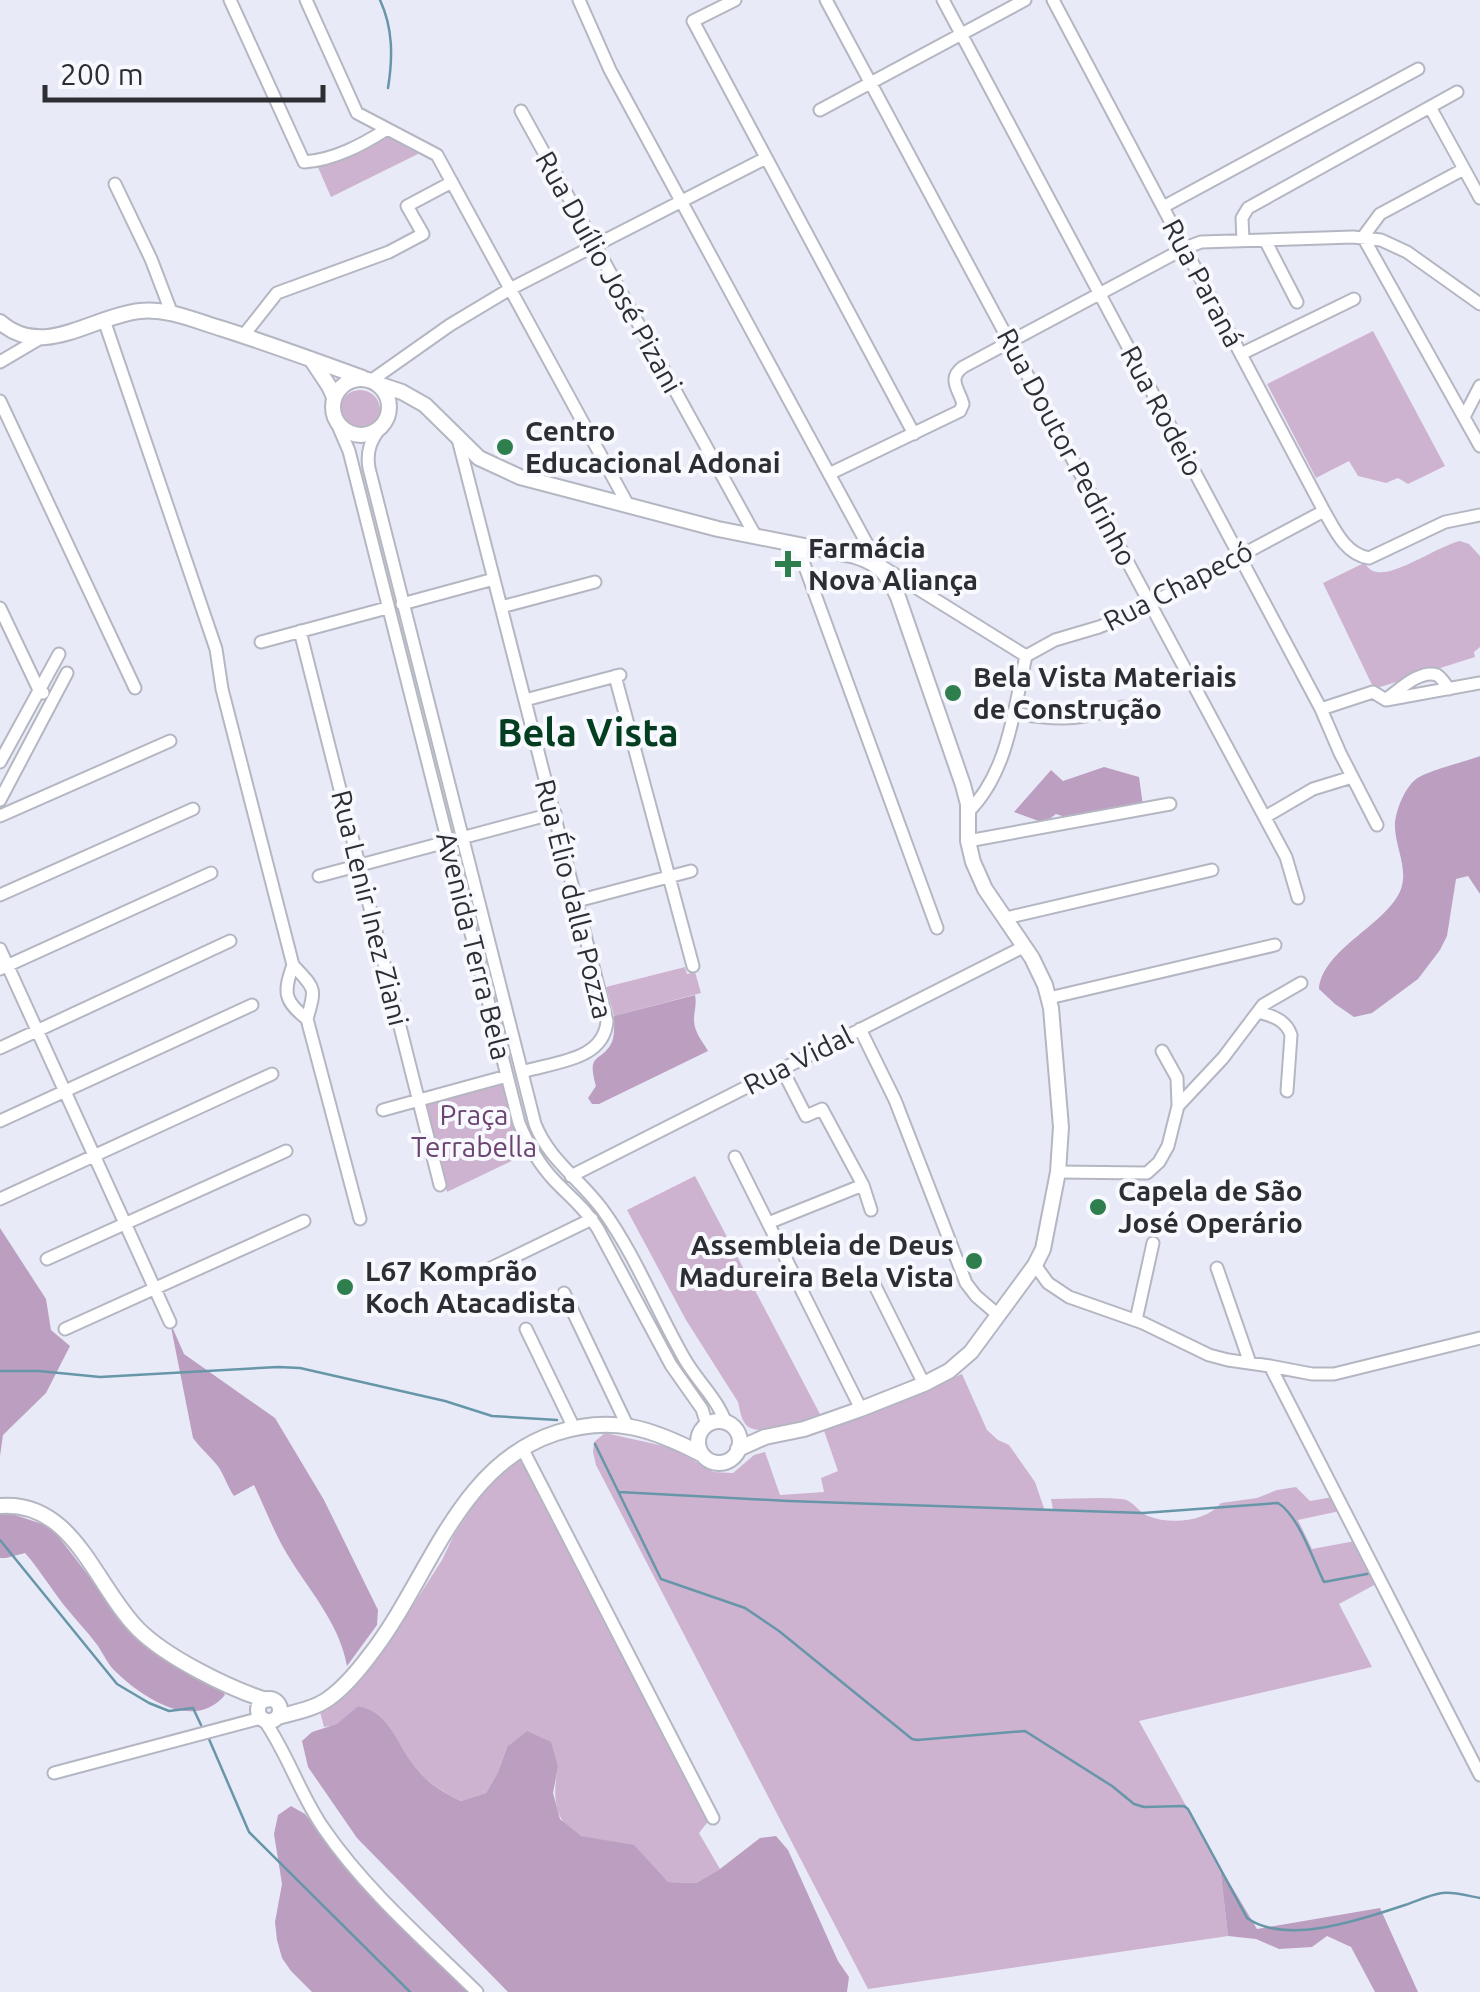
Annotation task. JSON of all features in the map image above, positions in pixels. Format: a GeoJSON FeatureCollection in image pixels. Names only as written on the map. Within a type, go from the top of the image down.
{"type":"FeatureCollection","features":[{"type":"Feature","properties":{"kind":"main road"},"geometry":{"type":"LineString","coordinates":[[4,330],[38,339],[140,311],[172,314],[402,392],[425,404],[458,438],[468,456],[520,478],[677,520],[855,556],[878,564],[888,576],[963,785],[968,840],[978,874],[1039,972],[1049,998],[1062,1118],[1058,1172],[1043,1249],[1035,1264],[964,1358],[949,1371],[861,1409],[738,1449]]}},
{"type":"Feature","properties":{"kind":"main road"},"geometry":{"type":"LineString","coordinates":[[311,358],[334,397]]}},
{"type":"Feature","properties":{"kind":"main road"},"geometry":{"type":"LineString","coordinates":[[384,422],[388,398],[371,381],[345,383],[334,397],[332,406],[337,423],[356,435],[372,433],[402,409],[425,404]]}},
{"type":"Feature","properties":{"kind":"main road"},"geometry":{"type":"LineString","coordinates":[[670,1438],[704,1429],[713,1422],[764,1438]]}},
{"type":"Feature","properties":{"kind":"main road"},"geometry":{"type":"LineString","coordinates":[[0,1506],[28,1508],[52,1520],[85,1554],[138,1628],[176,1656],[242,1692],[267,1712],[306,1709],[330,1698],[367,1659],[390,1628],[464,1503],[522,1448],[574,1428],[627,1425],[670,1438],[710,1462],[722,1463],[732,1458],[740,1442],[731,1426]]}},
{"type":"Feature","properties":{"kind":"main road"},"geometry":{"type":"LineString","coordinates":[[701,1454],[698,1443],[704,1429]]}},
{"type":"Feature","properties":{"kind":"street"},"geometry":{"type":"LineString","coordinates":[[230,0],[304,162],[354,148],[387,129]]}},
{"type":"Feature","properties":{"kind":"street"},"geometry":{"type":"LineString","coordinates":[[306,0],[357,113],[437,155],[628,505]]}},
{"type":"Feature","properties":{"kind":"street"},"geometry":{"type":"LineString","coordinates":[[579,0],[610,70],[878,564],[1026,656],[992,782],[968,812]]}},
{"type":"Feature","properties":{"kind":"street"},"geometry":{"type":"LineString","coordinates":[[735,0],[693,21],[914,434]]}},
{"type":"Feature","properties":{"kind":"street","name":"Rua Doutor Pedrinho"},"geometry":{"type":"LineString","coordinates":[[826,0],[1290,865],[1298,898]]}},
{"type":"Feature","properties":{"kind":"street","name":"Rua Rodeio"},"geometry":{"type":"LineString","coordinates":[[942,0],[1321,709],[1377,824]]}},
{"type":"Feature","properties":{"kind":"street"},"geometry":{"type":"LineString","coordinates":[[820,110],[1025,0]]}},
{"type":"Feature","properties":{"kind":"street","name":"Rua Paraná"},"geometry":{"type":"LineString","coordinates":[[1053,0],[1324,511],[1348,548],[1363,558],[1375,556],[1446,522],[1480,516]]}},
{"type":"Feature","properties":{"kind":"street"},"geometry":{"type":"LineString","coordinates":[[1163,207],[1418,69]]}},
{"type":"Feature","properties":{"kind":"street"},"geometry":{"type":"LineString","coordinates":[[1243,240],[1242,218],[1248,208],[1457,92]]}},
{"type":"Feature","properties":{"kind":"street"},"geometry":{"type":"LineString","coordinates":[[1430,107],[1480,198]]}},
{"type":"Feature","properties":{"kind":"street","name":"Rua Duílio José Pizani"},"geometry":{"type":"LineString","coordinates":[[520,112],[756,537]]}},
{"type":"Feature","properties":{"kind":"street"},"geometry":{"type":"LineString","coordinates":[[371,381],[450,325],[510,289],[766,158]]}},
{"type":"Feature","properties":{"kind":"street"},"geometry":{"type":"LineString","coordinates":[[1363,237],[1380,214],[1464,169]]}},
{"type":"Feature","properties":{"kind":"street"},"geometry":{"type":"LineString","coordinates":[[243,336],[276,292],[389,252],[423,234],[407,206],[452,182]]}},
{"type":"Feature","properties":{"kind":"street"},"geometry":{"type":"LineString","coordinates":[[115,184],[172,314]]}},
{"type":"Feature","properties":{"kind":"street"},"geometry":{"type":"LineString","coordinates":[[829,474],[963,407],[954,380],[958,371],[1201,242],[1363,237],[1381,240],[1407,252],[1480,304]]}},
{"type":"Feature","properties":{"kind":"street"},"geometry":{"type":"LineString","coordinates":[[1363,237],[1480,446]]}},
{"type":"Feature","properties":{"kind":"street"},"geometry":{"type":"LineString","coordinates":[[1265,240],[1296,302]]}},
{"type":"Feature","properties":{"kind":"street"},"geometry":{"type":"LineString","coordinates":[[1240,354],[1354,299]]}},
{"type":"Feature","properties":{"kind":"street"},"geometry":{"type":"LineString","coordinates":[[104,320],[216,649],[222,688],[293,966],[314,994],[307,1020]]}},
{"type":"Feature","properties":{"kind":"street"},"geometry":{"type":"LineString","coordinates":[[0,362],[38,339]]}},
{"type":"Feature","properties":{"kind":"street"},"geometry":{"type":"LineString","coordinates":[[1464,417],[1480,386]]}},
{"type":"Feature","properties":{"kind":"street"},"geometry":{"type":"LineString","coordinates":[[0,401],[135,688]]}},
{"type":"Feature","properties":{"kind":"street","name":"Avenida Terra Bela"},"geometry":{"type":"LineString","coordinates":[[384,422],[370,444],[368,462],[539,1133],[552,1155],[599,1204],[681,1353],[731,1426]]}},
{"type":"Feature","properties":{"kind":"street","name":"Avenida Terra Bela"},"geometry":{"type":"LineString","coordinates":[[337,423],[345,438],[519,1124],[536,1158],[592,1220],[675,1372],[702,1409],[704,1429]]}},
{"type":"Feature","properties":{"kind":"street","name":"Rua Élio dalla Pozza"},"geometry":{"type":"LineString","coordinates":[[468,456],[494,579],[606,1012],[606,1034],[591,1051],[522,1072]]}},
{"type":"Feature","properties":{"kind":"street","name":"Rua Chapecó"},"geometry":{"type":"LineString","coordinates":[[1026,656],[1055,640],[1112,622],[1150,604],[1324,511]]}},
{"type":"Feature","properties":{"kind":"street"},"geometry":{"type":"LineString","coordinates":[[797,545],[937,928]]}},
{"type":"Feature","properties":{"kind":"street"},"geometry":{"type":"LineString","coordinates":[[402,604],[494,579]]}},
{"type":"Feature","properties":{"kind":"street"},"geometry":{"type":"LineString","coordinates":[[501,607],[595,582]]}},
{"type":"Feature","properties":{"kind":"street"},"geometry":{"type":"LineString","coordinates":[[0,608],[39,690],[52,700]]}},
{"type":"Feature","properties":{"kind":"street"},"geometry":{"type":"LineString","coordinates":[[261,642],[388,608]]}},
{"type":"Feature","properties":{"kind":"street","name":"Rua Lenir Inez Ziani"},"geometry":{"type":"LineString","coordinates":[[300,631],[440,1185]]}},
{"type":"Feature","properties":{"kind":"street"},"geometry":{"type":"LineString","coordinates":[[0,762],[58,654]]}},
{"type":"Feature","properties":{"kind":"street"},"geometry":{"type":"LineString","coordinates":[[0,800],[67,673]]}},
{"type":"Feature","properties":{"kind":"street"},"geometry":{"type":"LineString","coordinates":[[525,700],[618,676],[692,966]]}},
{"type":"Feature","properties":{"kind":"street"},"geometry":{"type":"LineString","coordinates":[[1321,709],[1373,692],[1386,700],[1480,683]]}},
{"type":"Feature","properties":{"kind":"street"},"geometry":{"type":"LineString","coordinates":[[1013,713],[1051,719],[1081,718],[1123,707]]}},
{"type":"Feature","properties":{"kind":"street"},"geometry":{"type":"LineString","coordinates":[[0,816],[170,742]]}},
{"type":"Feature","properties":{"kind":"street"},"geometry":{"type":"LineString","coordinates":[[1264,817],[1313,789],[1352,777]]}},
{"type":"Feature","properties":{"kind":"street"},"geometry":{"type":"LineString","coordinates":[[968,840],[1170,804]]}},
{"type":"Feature","properties":{"kind":"street"},"geometry":{"type":"LineString","coordinates":[[0,895],[193,809]]}},
{"type":"Feature","properties":{"kind":"street"},"geometry":{"type":"LineString","coordinates":[[320,876],[554,813]]}},
{"type":"Feature","properties":{"kind":"street"},"geometry":{"type":"LineString","coordinates":[[1008,920],[1212,870]]}},
{"type":"Feature","properties":{"kind":"street"},"geometry":{"type":"LineString","coordinates":[[578,901],[691,871]]}},
{"type":"Feature","properties":{"kind":"street"},"geometry":{"type":"LineString","coordinates":[[4,967],[211,873]]}},
{"type":"Feature","properties":{"kind":"street"},"geometry":{"type":"LineString","coordinates":[[1008,920],[1160,890]]}},
{"type":"Feature","properties":{"kind":"street"},"geometry":{"type":"LineString","coordinates":[[0,1048],[230,941]]}},
{"type":"Feature","properties":{"kind":"street"},"geometry":{"type":"LineString","coordinates":[[1049,998],[1275,945]]}},
{"type":"Feature","properties":{"kind":"street","name":"Rua Vidal"},"geometry":{"type":"LineString","coordinates":[[570,1176],[1024,946]]}},
{"type":"Feature","properties":{"kind":"street"},"geometry":{"type":"LineString","coordinates":[[0,949],[4,967],[38,1030],[170,1322]]}},
{"type":"Feature","properties":{"kind":"street"},"geometry":{"type":"LineString","coordinates":[[293,966],[286,989],[288,1000],[307,1020],[360,1220]]}},
{"type":"Feature","properties":{"kind":"street"},"geometry":{"type":"LineString","coordinates":[[1178,1106],[1224,1058],[1272,998],[1301,983]]}},
{"type":"Feature","properties":{"kind":"street"},"geometry":{"type":"LineString","coordinates":[[0,1121],[252,1005]]}},
{"type":"Feature","properties":{"kind":"street"},"geometry":{"type":"LineString","coordinates":[[1258,1012],[1273,1016],[1289,1028],[1288,1091]]}},
{"type":"Feature","properties":{"kind":"street"},"geometry":{"type":"LineString","coordinates":[[860,1028],[894,1100],[962,1274],[971,1290],[997,1314]]}},
{"type":"Feature","properties":{"kind":"street"},"geometry":{"type":"LineString","coordinates":[[1058,1172],[1152,1170],[1168,1146],[1178,1106],[1177,1078],[1162,1050]]}},
{"type":"Feature","properties":{"kind":"street"},"geometry":{"type":"LineString","coordinates":[[782,1068],[806,1116],[822,1109],[863,1185],[872,1210]]}},
{"type":"Feature","properties":{"kind":"street"},"geometry":{"type":"LineString","coordinates":[[0,1199],[272,1074]]}},
{"type":"Feature","properties":{"kind":"street"},"geometry":{"type":"LineString","coordinates":[[383,1110],[507,1076]]}},
{"type":"Feature","properties":{"kind":"street"},"geometry":{"type":"LineString","coordinates":[[46,1259],[286,1150]]}},
{"type":"Feature","properties":{"kind":"street"},"geometry":{"type":"LineString","coordinates":[[735,1156],[861,1409]]}},
{"type":"Feature","properties":{"kind":"street"},"geometry":{"type":"LineString","coordinates":[[768,1223],[863,1185]]}},
{"type":"Feature","properties":{"kind":"street"},"geometry":{"type":"LineString","coordinates":[[64,1329],[304,1220]]}},
{"type":"Feature","properties":{"kind":"street"},"geometry":{"type":"LineString","coordinates":[[492,1268],[592,1220]]}},
{"type":"Feature","properties":{"kind":"street"},"geometry":{"type":"LineString","coordinates":[[1136,1320],[1153,1243]]}},
{"type":"Feature","properties":{"kind":"street"},"geometry":{"type":"LineString","coordinates":[[1035,1264],[1060,1293],[1136,1320],[1209,1355],[1312,1374],[1334,1374],[1480,1338]]}},
{"type":"Feature","properties":{"kind":"street"},"geometry":{"type":"LineString","coordinates":[[1217,1268],[1250,1362]]}},
{"type":"Feature","properties":{"kind":"street"},"geometry":{"type":"LineString","coordinates":[[872,1278],[924,1384]]}},
{"type":"Feature","properties":{"kind":"street"},"geometry":{"type":"LineString","coordinates":[[564,1293],[627,1425]]}},
{"type":"Feature","properties":{"kind":"street"},"geometry":{"type":"LineString","coordinates":[[526,1329],[574,1428]]}},
{"type":"Feature","properties":{"kind":"street"},"geometry":{"type":"LineString","coordinates":[[1270,1366],[1480,1776]]}},
{"type":"Feature","properties":{"kind":"street"},"geometry":{"type":"LineString","coordinates":[[522,1448],[713,1818]]}},
{"type":"Feature","properties":{"kind":"street"},"geometry":{"type":"LineString","coordinates":[[54,1772],[242,1723],[267,1712],[307,1801],[338,1847],[370,1885],[477,1992]]}},
{"type":"Feature","properties":{"kind":"green space"},"geometry":{"type":"Polygon","coordinates":[[[387,133],[422,152],[331,197],[317,165],[387,133]]]}},
{"type":"Feature","properties":{"kind":"green space"},"geometry":{"type":"Polygon","coordinates":[[[1373,331],[1445,466],[1408,484],[1398,478],[1386,483],[1358,476],[1349,461],[1316,478],[1267,384],[1373,331]]]}},
{"type":"Feature","properties":{"kind":"green space"},"geometry":{"type":"Polygon","coordinates":[[[360,390],[374,396],[380,410],[374,424],[360,430],[346,424],[340,410],[346,396],[360,390]]]}},
{"type":"Feature","properties":{"kind":"green space"},"geometry":{"type":"Polygon","coordinates":[[[1460,541],[1480,556],[1480,647],[1474,652],[1475,657],[1374,689],[1323,583],[1364,563],[1375,572],[1395,570],[1460,541]]]}},
{"type":"Feature","properties":{"kind":"green space"},"geometry":{"type":"Polygon","coordinates":[[[685,967],[687,974],[695,972],[701,993],[614,1016],[606,987],[685,967]]]}},
{"type":"Feature","properties":{"kind":"green space","name":"Praça Terrabella"},"geometry":{"type":"Polygon","coordinates":[[[504,1081],[528,1153],[447,1192],[425,1103],[504,1081]]]}},
{"type":"Feature","properties":{"kind":"green space"},"geometry":{"type":"Polygon","coordinates":[[[695,1176],[821,1416],[773,1430],[747,1426],[738,1402],[686,1320],[627,1210],[695,1176]]]}},
{"type":"Feature","properties":{"kind":"green space"},"geometry":{"type":"Polygon","coordinates":[[[962,1374],[987,1430],[1009,1445],[1035,1482],[1045,1511],[1053,1510],[1051,1499],[1122,1499],[1148,1516],[1177,1521],[1197,1518],[1221,1503],[1296,1487],[1310,1501],[1333,1497],[1340,1511],[1298,1520],[1312,1549],[1355,1541],[1378,1583],[1339,1604],[1372,1667],[1139,1721],[1220,1867],[1228,1936],[868,1989],[596,1465],[594,1442],[605,1433],[673,1448],[713,1472],[733,1473],[754,1455],[765,1452],[780,1495],[824,1492],[821,1478],[838,1471],[823,1428],[962,1374]]]}},
{"type":"Feature","properties":{"kind":"green space"},"geometry":{"type":"Polygon","coordinates":[[[522,1454],[710,1819],[699,1833],[720,1869],[696,1883],[668,1882],[626,1850],[570,1829],[556,1806],[558,1767],[507,1747],[486,1793],[461,1801],[421,1774],[392,1730],[369,1709],[358,1706],[337,1725],[324,1727],[320,1712],[352,1688],[396,1632],[483,1491],[522,1454]]]}},
{"type":"Feature","properties":{"kind":"shaded area"},"geometry":{"type":"Polygon","coordinates":[[[1480,756],[1480,894],[1468,876],[1456,879],[1447,936],[1440,950],[1418,979],[1372,1013],[1354,1017],[1319,989],[1331,961],[1383,914],[1401,889],[1403,874],[1395,822],[1404,795],[1420,777],[1480,756]]]}},
{"type":"Feature","properties":{"kind":"shaded area"},"geometry":{"type":"Polygon","coordinates":[[[1104,767],[1139,777],[1143,806],[1071,819],[1056,814],[1044,823],[1014,812],[1051,770],[1063,781],[1104,767]]]}},
{"type":"Feature","properties":{"kind":"shaded area"},"geometry":{"type":"Polygon","coordinates":[[[695,995],[694,1024],[708,1051],[592,1104],[588,1098],[596,1086],[594,1062],[612,1042],[614,1016],[695,995]]]}},
{"type":"Feature","properties":{"kind":"shaded area"},"geometry":{"type":"Polygon","coordinates":[[[0,1228],[46,1299],[51,1330],[70,1346],[46,1393],[3,1435],[0,1456],[0,1228]]]}},
{"type":"Feature","properties":{"kind":"shaded area"},"geometry":{"type":"Polygon","coordinates":[[[170,1322],[184,1354],[275,1418],[324,1500],[378,1610],[377,1625],[347,1666],[332,1624],[286,1553],[254,1485],[234,1496],[217,1465],[193,1438],[170,1322]]]}},
{"type":"Feature","properties":{"kind":"shaded area"},"geometry":{"type":"Polygon","coordinates":[[[9,1513],[51,1527],[139,1641],[225,1695],[213,1706],[184,1711],[154,1700],[127,1682],[25,1553],[0,1558],[0,1515],[9,1513]]]}},
{"type":"Feature","properties":{"kind":"shaded area"},"geometry":{"type":"Polygon","coordinates":[[[358,1706],[369,1709],[385,1722],[426,1779],[461,1801],[486,1793],[507,1747],[527,1731],[551,1742],[558,1767],[553,1793],[560,1819],[581,1836],[634,1845],[668,1882],[696,1883],[760,1838],[776,1836],[788,1850],[849,1977],[847,1992],[508,1992],[357,1838],[308,1767],[302,1741],[312,1732],[337,1724],[358,1706]]]}},
{"type":"Feature","properties":{"kind":"shaded area"},"geometry":{"type":"Polygon","coordinates":[[[291,1806],[305,1814],[361,1883],[469,1992],[312,1992],[291,1971],[277,1940],[275,1922],[282,1884],[274,1834],[278,1815],[291,1806]]]}},
{"type":"Feature","properties":{"kind":"shaded area"},"geometry":{"type":"Polygon","coordinates":[[[1220,1867],[1257,1929],[1380,1908],[1418,1992],[1375,1992],[1351,1947],[1327,1936],[1312,1947],[1279,1949],[1256,1939],[1228,1936],[1220,1867]]]}},
{"type":"Feature","properties":{"kind":"waterway"},"geometry":{"type":"LineString","coordinates":[[380,0],[391,43],[388,88]]}},
{"type":"Feature","properties":{"kind":"waterway"},"geometry":{"type":"LineString","coordinates":[[0,1371],[100,1377],[300,1368],[445,1401],[492,1416],[557,1420]]}},
{"type":"Feature","properties":{"kind":"waterway"},"geometry":{"type":"LineString","coordinates":[[595,1444],[661,1579],[745,1608],[912,1739],[1025,1731],[1134,1804],[1184,1806],[1247,1918],[1263,1926],[1303,1930],[1347,1923],[1442,1893],[1480,1898]]}},
{"type":"Feature","properties":{"kind":"waterway"},"geometry":{"type":"LineString","coordinates":[[619,1492],[1143,1513],[1278,1503],[1299,1528],[1324,1582],[1372,1573]]}},
{"type":"Feature","properties":{"kind":"waterway"},"geometry":{"type":"LineString","coordinates":[[0,1540],[117,1684],[169,1711],[193,1708],[201,1725]]}},
{"type":"Feature","properties":{"kind":"waterway"},"geometry":{"type":"LineString","coordinates":[[209,1739],[249,1832],[410,1992]]}},
{"type":"Feature","properties":{"kind":"place","name":"Centro Educacional Adonai"},"geometry":{"type":"Point","coordinates":[505,447]}},
{"type":"Feature","properties":{"kind":"place","name":"Farmácia Nova Aliança"},"geometry":{"type":"Point","coordinates":[788,564]}},
{"type":"Feature","properties":{"kind":"place","name":"Bela Vista Materiais de Construção"},"geometry":{"type":"Point","coordinates":[953,693]}},
{"type":"Feature","properties":{"kind":"place","name":"Capela de São José Operário"},"geometry":{"type":"Point","coordinates":[1098,1207]}},
{"type":"Feature","properties":{"kind":"place","name":"Assembleia de Deus Madureira Bela Vista"},"geometry":{"type":"Point","coordinates":[974,1261]}},
{"type":"Feature","properties":{"kind":"place","name":"L67 Komprão Koch Atacadista"},"geometry":{"type":"Point","coordinates":[345,1287]}},
{"type":"Feature","properties":{"kind":"district","name":"Bela Vista"},"geometry":{"type":"Point","coordinates":[588,733]}}]}
